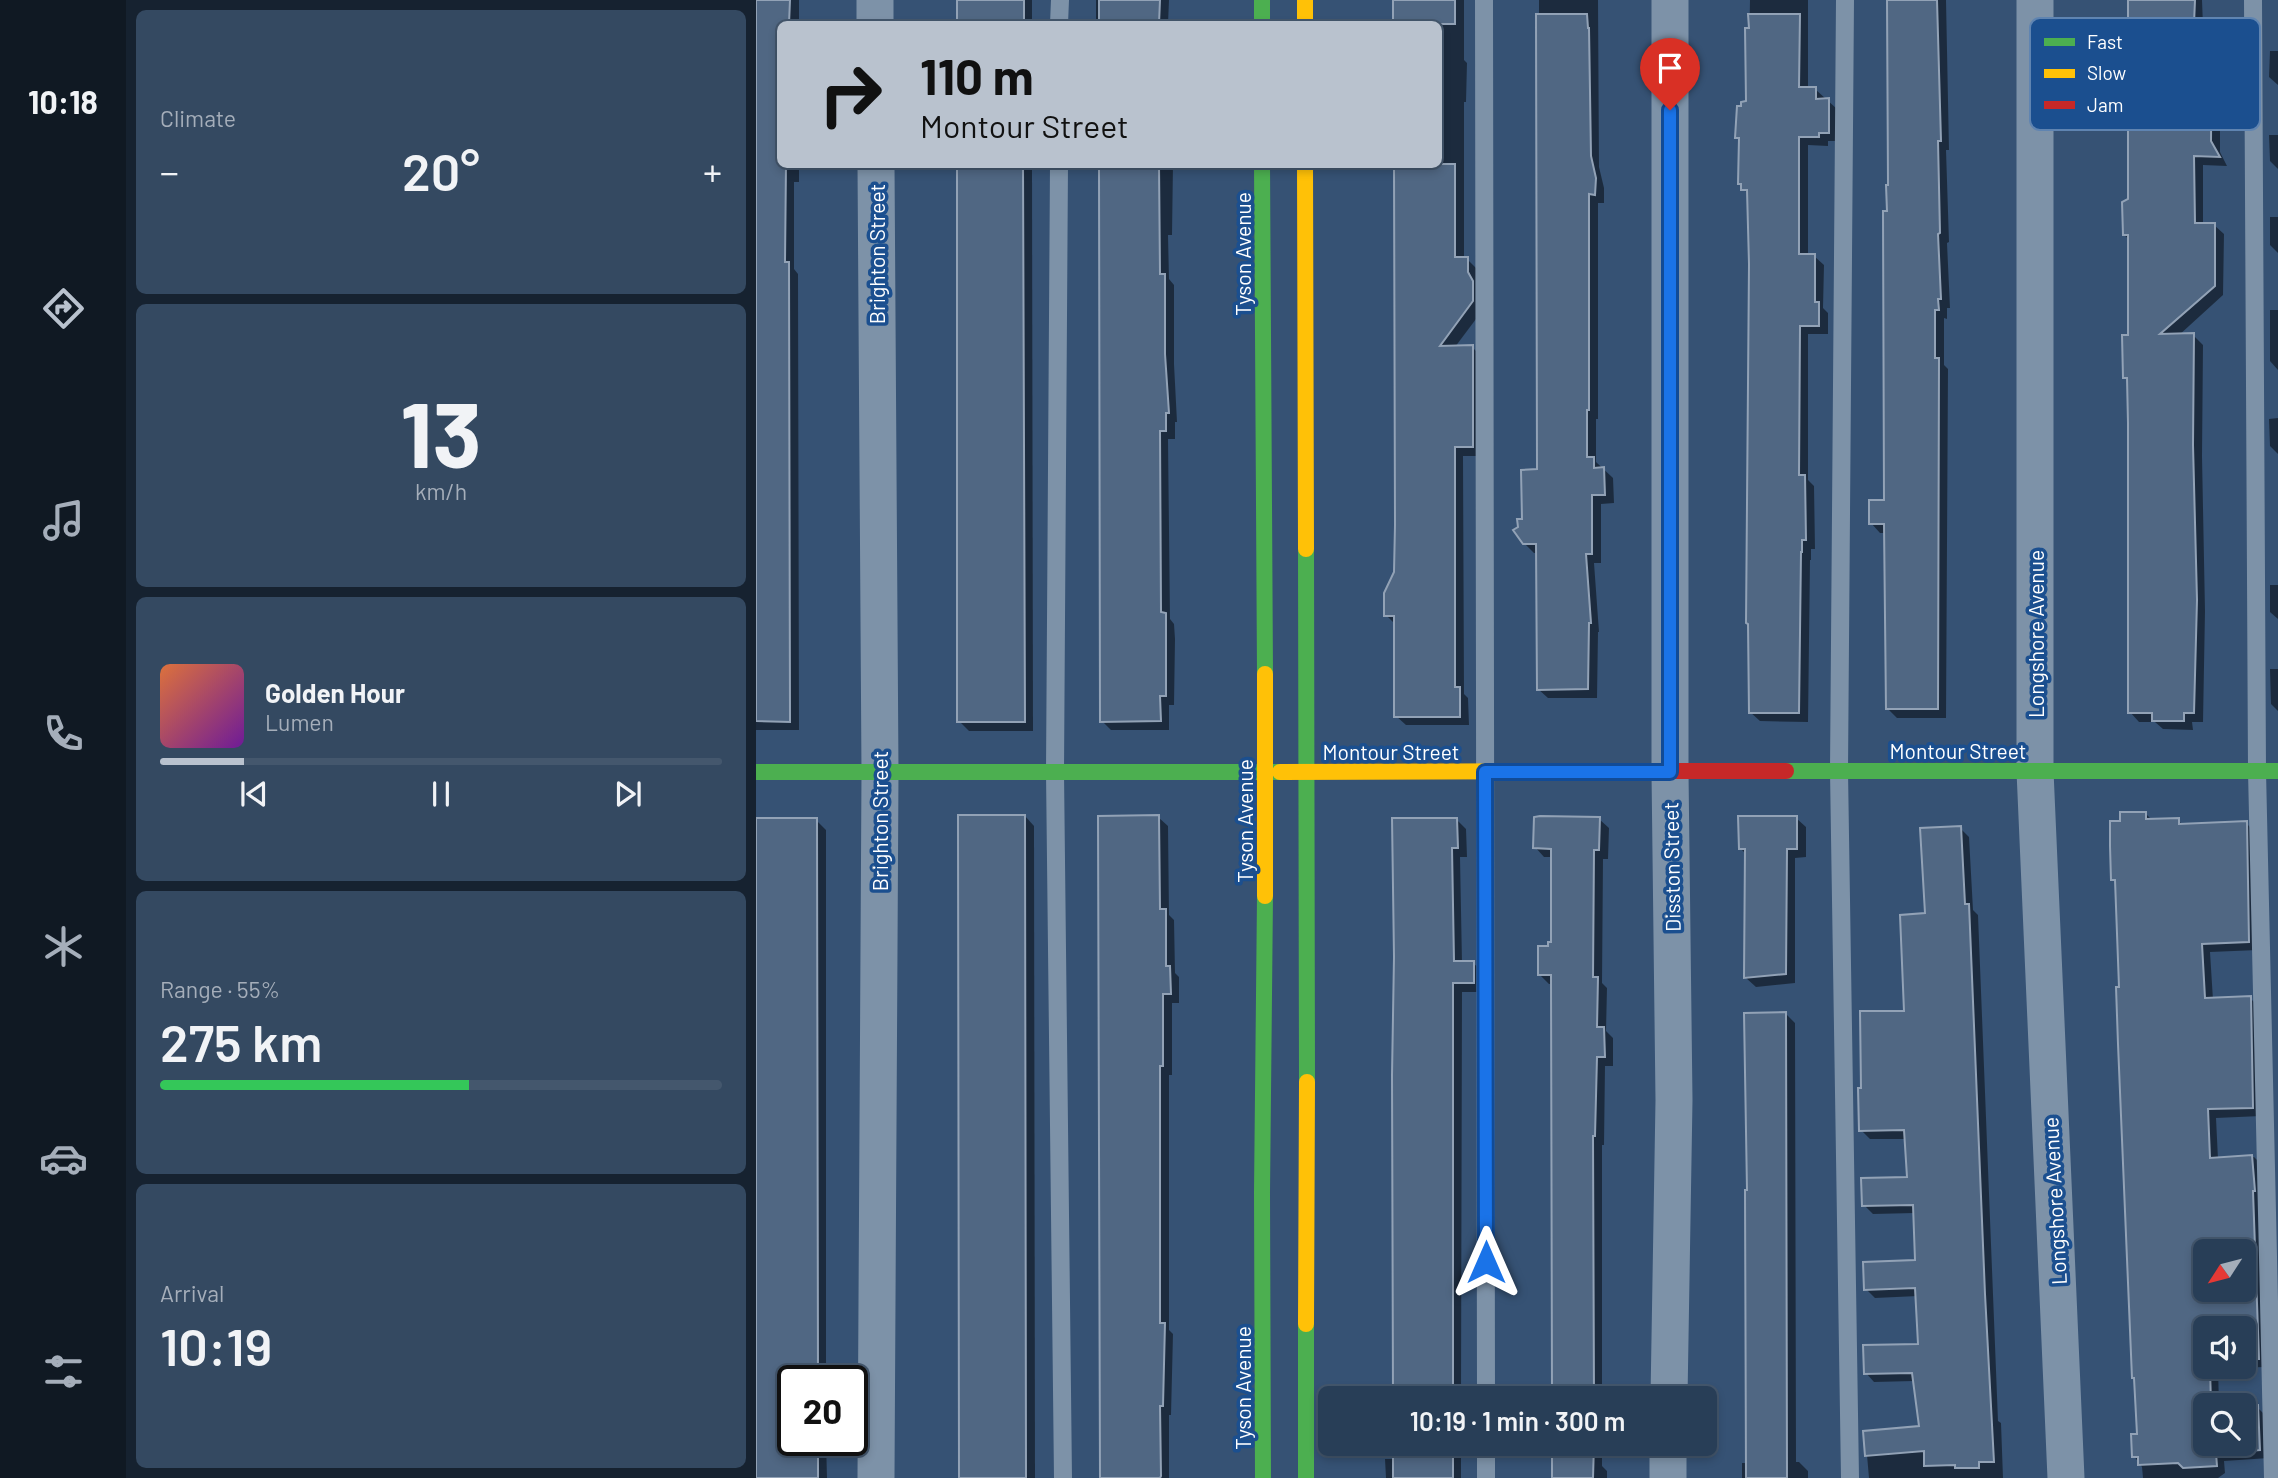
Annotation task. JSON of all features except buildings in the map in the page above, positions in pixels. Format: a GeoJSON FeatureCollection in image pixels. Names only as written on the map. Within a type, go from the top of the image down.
{"type":"FeatureCollection","features":[{"type":"Feature","properties":{"kind":"street"},"geometry":{"type":"LineString","coordinates":[[875,0],[875,21]]}},
{"type":"Feature","properties":{"kind":"street"},"geometry":{"type":"LineString","coordinates":[[1262,0],[1262,21]]}},
{"type":"Feature","properties":{"kind":"street"},"geometry":{"type":"LineString","coordinates":[[1305,0],[1305,21]]}},
{"type":"Feature","properties":{"kind":"street","name":"Disston Street"},"geometry":{"type":"LineString","coordinates":[[1669,1386],[1674,1100],[1670,772],[1670,0]]}},
{"type":"Feature","properties":{"kind":"street","name":"Longshore Avenue"},"geometry":{"type":"LineString","coordinates":[[2035,0],[2035,18]]}},
{"type":"Feature","properties":{"kind":"street","name":"Longshore Avenue"},"geometry":{"type":"LineString","coordinates":[[2035,130],[2035,771],[2066,1478]]}},
{"type":"Feature","properties":{"kind":"street","name":"Brighton Street"},"geometry":{"type":"LineString","coordinates":[[876,168],[880,772],[876,1478]]}},
{"type":"Feature","properties":{"kind":"street","name":"Tyson Avenue"},"geometry":{"type":"LineString","coordinates":[[1262,168],[1274,285],[1266,772],[1268,1193],[1264,1478]]}},
{"type":"Feature","properties":{"kind":"street"},"geometry":{"type":"LineString","coordinates":[[1305,168],[1307,772],[1300,1193],[1306,1478]]}},
{"type":"Feature","properties":{"kind":"street"},"geometry":{"type":"LineString","coordinates":[[1274,285],[1306,285]]}},
{"type":"Feature","properties":{"kind":"street","name":"Montour Street"},"geometry":{"type":"LineString","coordinates":[[756,772],[2278,771]]}},
{"type":"Feature","properties":{"kind":"street"},"geometry":{"type":"LineString","coordinates":[[1668,1456],[1668,1478]]}},
{"type":"Feature","properties":{"kind":"lane"},"geometry":{"type":"LineString","coordinates":[[1059,21],[1060,0]]}},
{"type":"Feature","properties":{"kind":"lane"},"geometry":{"type":"LineString","coordinates":[[1484,0],[1486,1386]]}},
{"type":"Feature","properties":{"kind":"lane"},"geometry":{"type":"LineString","coordinates":[[1845,0],[1839,771],[1850,1478]]}},
{"type":"Feature","properties":{"kind":"lane"},"geometry":{"type":"LineString","coordinates":[[2253,0],[2253,18]]}},
{"type":"Feature","properties":{"kind":"lane"},"geometry":{"type":"LineString","coordinates":[[2254,130],[2257,771],[2273,1478]]}},
{"type":"Feature","properties":{"kind":"lane"},"geometry":{"type":"LineString","coordinates":[[1059,168],[1055,772],[1063,1478]]}},
{"type":"Feature","properties":{"kind":"lane"},"geometry":{"type":"LineString","coordinates":[[1486,1456],[1486,1478]]}},
{"type":"Feature","properties":{"kind":"traffic: fast"},"geometry":{"type":"LineString","coordinates":[[1262,0],[1262,21]]}},
{"type":"Feature","properties":{"kind":"traffic: fast"},"geometry":{"type":"LineString","coordinates":[[1262,168],[1265,674]]}},
{"type":"Feature","properties":{"kind":"traffic: fast"},"geometry":{"type":"LineString","coordinates":[[1306,549],[1307,1082]]}},
{"type":"Feature","properties":{"kind":"traffic: fast"},"geometry":{"type":"LineString","coordinates":[[1786,771],[2278,771]]}},
{"type":"Feature","properties":{"kind":"traffic: fast"},"geometry":{"type":"LineString","coordinates":[[756,772],[1280,772]]}},
{"type":"Feature","properties":{"kind":"traffic: fast"},"geometry":{"type":"LineString","coordinates":[[1263,1478],[1265,896]]}},
{"type":"Feature","properties":{"kind":"traffic: fast"},"geometry":{"type":"LineString","coordinates":[[1306,1324],[1306,1478]]}},
{"type":"Feature","properties":{"kind":"traffic: slow"},"geometry":{"type":"LineString","coordinates":[[1305,0],[1305,21]]}},
{"type":"Feature","properties":{"kind":"traffic: slow"},"geometry":{"type":"LineString","coordinates":[[1305,168],[1306,549]]}},
{"type":"Feature","properties":{"kind":"traffic: slow"},"geometry":{"type":"LineString","coordinates":[[1265,674],[1265,896]]}},
{"type":"Feature","properties":{"kind":"traffic: slow"},"geometry":{"type":"LineString","coordinates":[[1280,772],[1619,771]]}},
{"type":"Feature","properties":{"kind":"traffic: slow"},"geometry":{"type":"LineString","coordinates":[[1306,1324],[1307,1082]]}},
{"type":"Feature","properties":{"kind":"traffic: jam"},"geometry":{"type":"LineString","coordinates":[[1619,771],[1786,771]]}},
{"type":"Feature","properties":{"kind":"route"},"geometry":{"type":"LineString","coordinates":[[1486,1262],[1485,772],[1670,772],[1670,110]]}}]}
